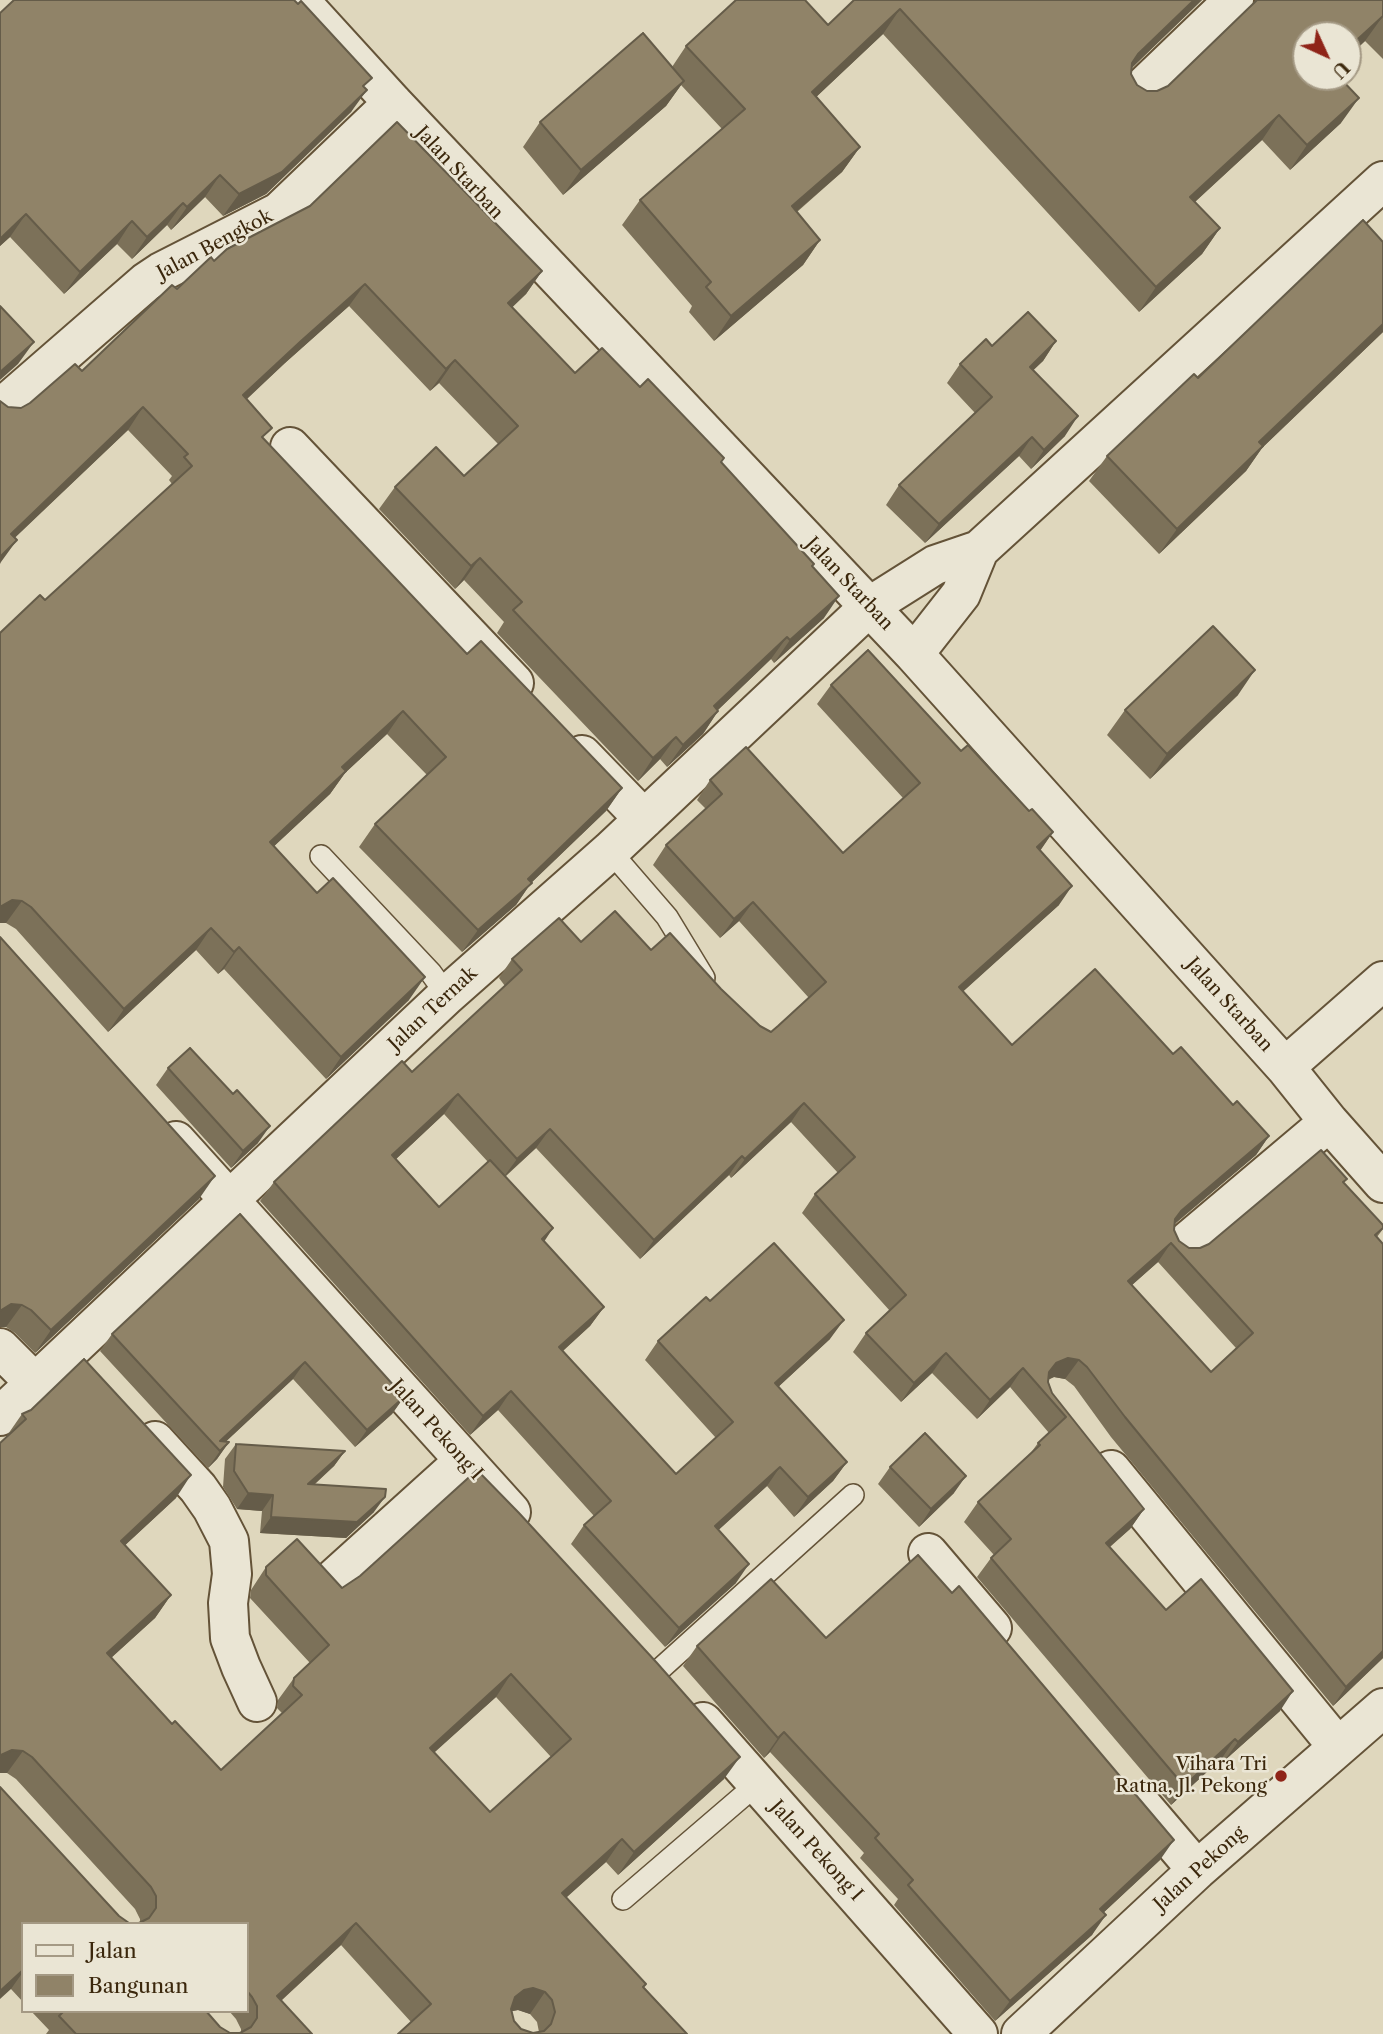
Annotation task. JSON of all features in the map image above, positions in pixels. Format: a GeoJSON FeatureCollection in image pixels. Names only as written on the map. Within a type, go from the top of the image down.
{"type":"FeatureCollection","features":[{"type":"Feature","properties":{"kind":"street","name":"Jalan Starban"},"geometry":{"type":"LineString","coordinates":[[299,0],[914,654],[1285,1067],[1383,1183]]}},
{"type":"Feature","properties":{"kind":"street"},"geometry":{"type":"LineString","coordinates":[[1135,95],[1234,0]]}},
{"type":"Feature","properties":{"kind":"street","name":"Jalan Bengkok"},"geometry":{"type":"LineString","coordinates":[[0,409],[146,282],[279,212],[393,103]]}},
{"type":"Feature","properties":{"kind":"street"},"geometry":{"type":"LineString","coordinates":[[914,654],[961,594],[979,550],[1383,181]]}},
{"type":"Feature","properties":{"kind":"street"},"geometry":{"type":"LineString","coordinates":[[290,447],[644,819]]}},
{"type":"Feature","properties":{"kind":"street","name":"Jalan Ternak"},"geometry":{"type":"LineString","coordinates":[[0,1416],[447,995],[644,819],[870,606],[935,565],[979,550]]}},
{"type":"Feature","properties":{"kind":"street"},"geometry":{"type":"LineString","coordinates":[[1285,1067],[1383,981]]}},
{"type":"Feature","properties":{"kind":"street","name":"Jalan Pekong I"},"geometry":{"type":"LineString","coordinates":[[156,1119],[538,1541]]}},
{"type":"Feature","properties":{"kind":"street"},"geometry":{"type":"LineString","coordinates":[[1182,1246],[1329,1122]]}},
{"type":"Feature","properties":{"kind":"street"},"geometry":{"type":"LineString","coordinates":[[0,1348],[35,1383]]}},
{"type":"Feature","properties":{"kind":"street"},"geometry":{"type":"LineString","coordinates":[[69,1350],[96,1379]]}},
{"type":"Feature","properties":{"kind":"street"},"geometry":{"type":"LineString","coordinates":[[132,1417],[198,1489],[226,1535],[231,1557],[228,1603],[230,1638],[257,1702]]}},
{"type":"Feature","properties":{"kind":"street"},"geometry":{"type":"LineString","coordinates":[[1087,1440],[1338,1747]]}},
{"type":"Feature","properties":{"kind":"street"},"geometry":{"type":"LineString","coordinates":[[330,1582],[464,1461]]}},
{"type":"Feature","properties":{"kind":"street"},"geometry":{"type":"LineString","coordinates":[[928,1553],[1018,1659]]}},
{"type":"Feature","properties":{"kind":"street","name":"Jalan Pekong I"},"geometry":{"type":"LineString","coordinates":[[631,1641],[978,2034]]}},
{"type":"Feature","properties":{"kind":"street","name":"Jalan Pekong"},"geometry":{"type":"LineString","coordinates":[[1021,2034],[1197,1870],[1383,1708]]}},
{"type":"Feature","properties":{"kind":"street"},"geometry":{"type":"LineString","coordinates":[[1116,1775],[1197,1870]]}},
{"type":"Feature","properties":{"kind":"lane"},"geometry":{"type":"LineString","coordinates":[[610,850],[667,917],[717,998]]}},
{"type":"Feature","properties":{"kind":"lane"},"geometry":{"type":"LineString","coordinates":[[321,856],[431,973],[447,995]]}},
{"type":"Feature","properties":{"kind":"lane"},"geometry":{"type":"LineString","coordinates":[[658,1671],[853,1495]]}},
{"type":"Feature","properties":{"kind":"lane"},"geometry":{"type":"LineString","coordinates":[[623,1899],[757,1784]]}},
{"type":"Feature","properties":{"kind":"building"},"geometry":{"type":"Polygon","coordinates":[[[14,0],[294,0],[298,4],[301,1],[372,78],[363,86],[367,90],[282,172],[239,194],[220,175],[187,207],[183,203],[147,237],[132,221],[80,272],[26,214],[0,239],[0,13],[14,0]]]}},
{"type":"Feature","properties":{"kind":"building"},"geometry":{"type":"Polygon","coordinates":[[[736,0],[805,0],[828,25],[854,0],[1194,0],[1132,63],[1131,74],[1137,85],[1147,91],[1157,91],[1168,86],[1257,0],[1383,0],[1383,16],[1362,35],[1362,21],[1292,21],[1292,91],[1352,91],[1359,98],[1307,145],[1279,115],[1190,197],[1220,228],[1156,287],[900,9],[812,92],[860,147],[792,206],[820,240],[731,316],[706,287],[711,282],[640,200],[745,109],[686,46],[736,0]]]}},
{"type":"Feature","properties":{"kind":"building"},"geometry":{"type":"Polygon","coordinates":[[[643,33],[684,81],[581,170],[540,122],[643,33]]]}},
{"type":"Feature","properties":{"kind":"building"},"geometry":{"type":"Polygon","coordinates":[[[397,122],[542,271],[508,303],[575,373],[602,348],[640,387],[648,379],[724,458],[721,462],[814,564],[812,566],[839,596],[790,640],[787,637],[714,706],[718,711],[683,745],[676,737],[653,758],[513,610],[522,602],[480,558],[471,566],[395,487],[436,447],[464,476],[518,426],[455,360],[446,369],[365,284],[301,341],[243,395],[272,428],[262,437],[467,654],[481,641],[622,788],[528,879],[532,883],[478,930],[375,824],[446,757],[403,711],[342,767],[346,771],[270,842],[317,893],[333,878],[425,977],[341,1057],[239,947],[234,952],[211,928],[124,1009],[31,907],[22,901],[12,900],[0,907],[0,633],[40,595],[45,600],[192,466],[184,457],[188,454],[143,407],[11,534],[17,540],[0,557],[0,401],[8,407],[21,408],[75,364],[82,371],[172,285],[177,289],[211,257],[214,261],[227,249],[310,206],[397,122]]]}},
{"type":"Feature","properties":{"kind":"building"},"geometry":{"type":"Polygon","coordinates":[[[1363,220],[1383,242],[1383,324],[1259,442],[1263,446],[1177,529],[1107,456],[1194,374],[1198,378],[1363,220]]]}},
{"type":"Feature","properties":{"kind":"building"},"geometry":{"type":"Polygon","coordinates":[[[0,306],[34,342],[0,372],[0,306]]]}},
{"type":"Feature","properties":{"kind":"building"},"geometry":{"type":"Polygon","coordinates":[[[1028,312],[1056,341],[1030,367],[1078,416],[1044,450],[1032,437],[939,524],[899,485],[992,397],[960,364],[986,339],[992,346],[1028,312]]]}},
{"type":"Feature","properties":{"kind":"building"},"geometry":{"type":"Polygon","coordinates":[[[1213,626],[1255,670],[1167,754],[1125,710],[1213,626]]]}},
{"type":"Feature","properties":{"kind":"building"},"geometry":{"type":"Polygon","coordinates":[[[868,650],[961,751],[968,745],[1029,811],[1032,809],[1053,832],[1037,847],[1072,886],[959,987],[1012,1045],[1095,969],[1173,1054],[1181,1047],[1233,1105],[1237,1101],[1269,1136],[1181,1211],[1175,1219],[1174,1230],[1179,1241],[1189,1248],[1200,1248],[1209,1244],[1321,1150],[1347,1179],[1343,1182],[1383,1225],[1375,1235],[1383,1244],[1383,1651],[1346,1687],[1087,1367],[1079,1360],[1068,1358],[1056,1363],[1049,1372],[1048,1382],[1052,1393],[1144,1509],[1106,1543],[1166,1610],[1201,1579],[1293,1691],[1238,1742],[1235,1739],[1184,1786],[991,1558],[1011,1539],[978,1502],[1066,1417],[1023,1368],[990,1400],[946,1353],[914,1383],[866,1333],[906,1295],[815,1194],[855,1157],[804,1103],[745,1159],[742,1156],[654,1240],[550,1129],[517,1159],[458,1094],[392,1155],[439,1207],[490,1160],[553,1228],[542,1239],[604,1307],[559,1347],[676,1474],[733,1422],[658,1341],[706,1297],[710,1301],[774,1243],[844,1320],[775,1383],[847,1462],[808,1497],[780,1467],[715,1526],[749,1564],[679,1628],[584,1525],[611,1501],[511,1391],[483,1416],[274,1182],[402,1061],[412,1072],[522,970],[512,959],[559,918],[581,942],[615,911],[651,950],[670,933],[721,989],[760,1026],[771,1032],[778,1026],[826,982],[753,902],[734,919],[666,845],[722,794],[710,780],[746,747],[843,853],[920,783],[831,685],[868,650]],[[1171,1243],[1128,1281],[1211,1372],[1253,1333],[1171,1243]]]}},
{"type":"Feature","properties":{"kind":"building"},"geometry":{"type":"Polygon","coordinates":[[[0,937],[215,1176],[51,1330],[22,1305],[11,1304],[0,1311],[0,937]]]}},
{"type":"Feature","properties":{"kind":"building"},"geometry":{"type":"Polygon","coordinates":[[[190,1048],[233,1094],[237,1090],[270,1126],[243,1151],[168,1068],[190,1048]]]}},
{"type":"Feature","properties":{"kind":"building"},"geometry":{"type":"Polygon","coordinates":[[[240,1214],[404,1397],[367,1430],[305,1362],[220,1441],[229,1442],[220,1451],[112,1334],[240,1214]]]}},
{"type":"Feature","properties":{"kind":"building"},"geometry":{"type":"Polygon","coordinates":[[[84,1359],[191,1475],[121,1541],[171,1595],[107,1653],[172,1724],[175,1721],[221,1770],[302,1695],[293,1686],[294,1678],[329,1645],[266,1575],[266,1567],[297,1539],[342,1588],[360,1576],[477,1470],[657,1663],[740,1757],[634,1852],[622,1839],[562,1893],[646,1984],[643,1987],[687,2034],[398,2034],[431,2004],[356,1923],[277,1996],[312,2034],[76,2034],[59,2016],[62,2013],[208,2013],[220,2027],[230,2033],[240,2033],[251,2027],[257,2018],[257,2006],[248,1992],[248,1922],[141,1922],[149,1918],[156,1908],[156,1896],[151,1887],[32,1757],[23,1751],[12,1750],[0,1757],[0,1443],[26,1419],[22,1414],[31,1410],[84,1359]],[[511,1674],[430,1748],[490,1812],[571,1739],[511,1674]],[[533,1988],[524,1990],[515,1997],[511,2009],[514,2021],[521,2029],[533,2033],[544,2031],[551,2024],[555,2012],[552,2000],[545,1992],[533,1988]]]}},
{"type":"Feature","properties":{"kind":"building"},"geometry":{"type":"Polygon","coordinates":[[[925,1433],[966,1476],[931,1509],[890,1467],[925,1433]]]}},
{"type":"Feature","properties":{"kind":"building"},"geometry":{"type":"Polygon","coordinates":[[[236,1444],[345,1451],[308,1484],[386,1489],[385,1497],[357,1522],[271,1517],[273,1495],[248,1493],[234,1471],[236,1444]]]}},
{"type":"Feature","properties":{"kind":"building"},"geometry":{"type":"Polygon","coordinates":[[[918,1555],[952,1593],[959,1586],[1174,1840],[1100,1909],[1106,1915],[1010,2001],[908,1885],[913,1880],[875,1838],[879,1834],[784,1732],[778,1738],[697,1646],[771,1579],[826,1638],[918,1555]]]}},
{"type":"Feature","properties":{"kind":"building"},"geometry":{"type":"Polygon","coordinates":[[[0,1787],[119,1916],[128,1922],[21,1922],[21,1972],[0,1991],[0,1787]]]}},
{"type":"Feature","properties":{"kind":"place","name":"Vihara Tri Ratna, Jl. Pekong"},"geometry":{"type":"Point","coordinates":[1281,1776]}}]}
